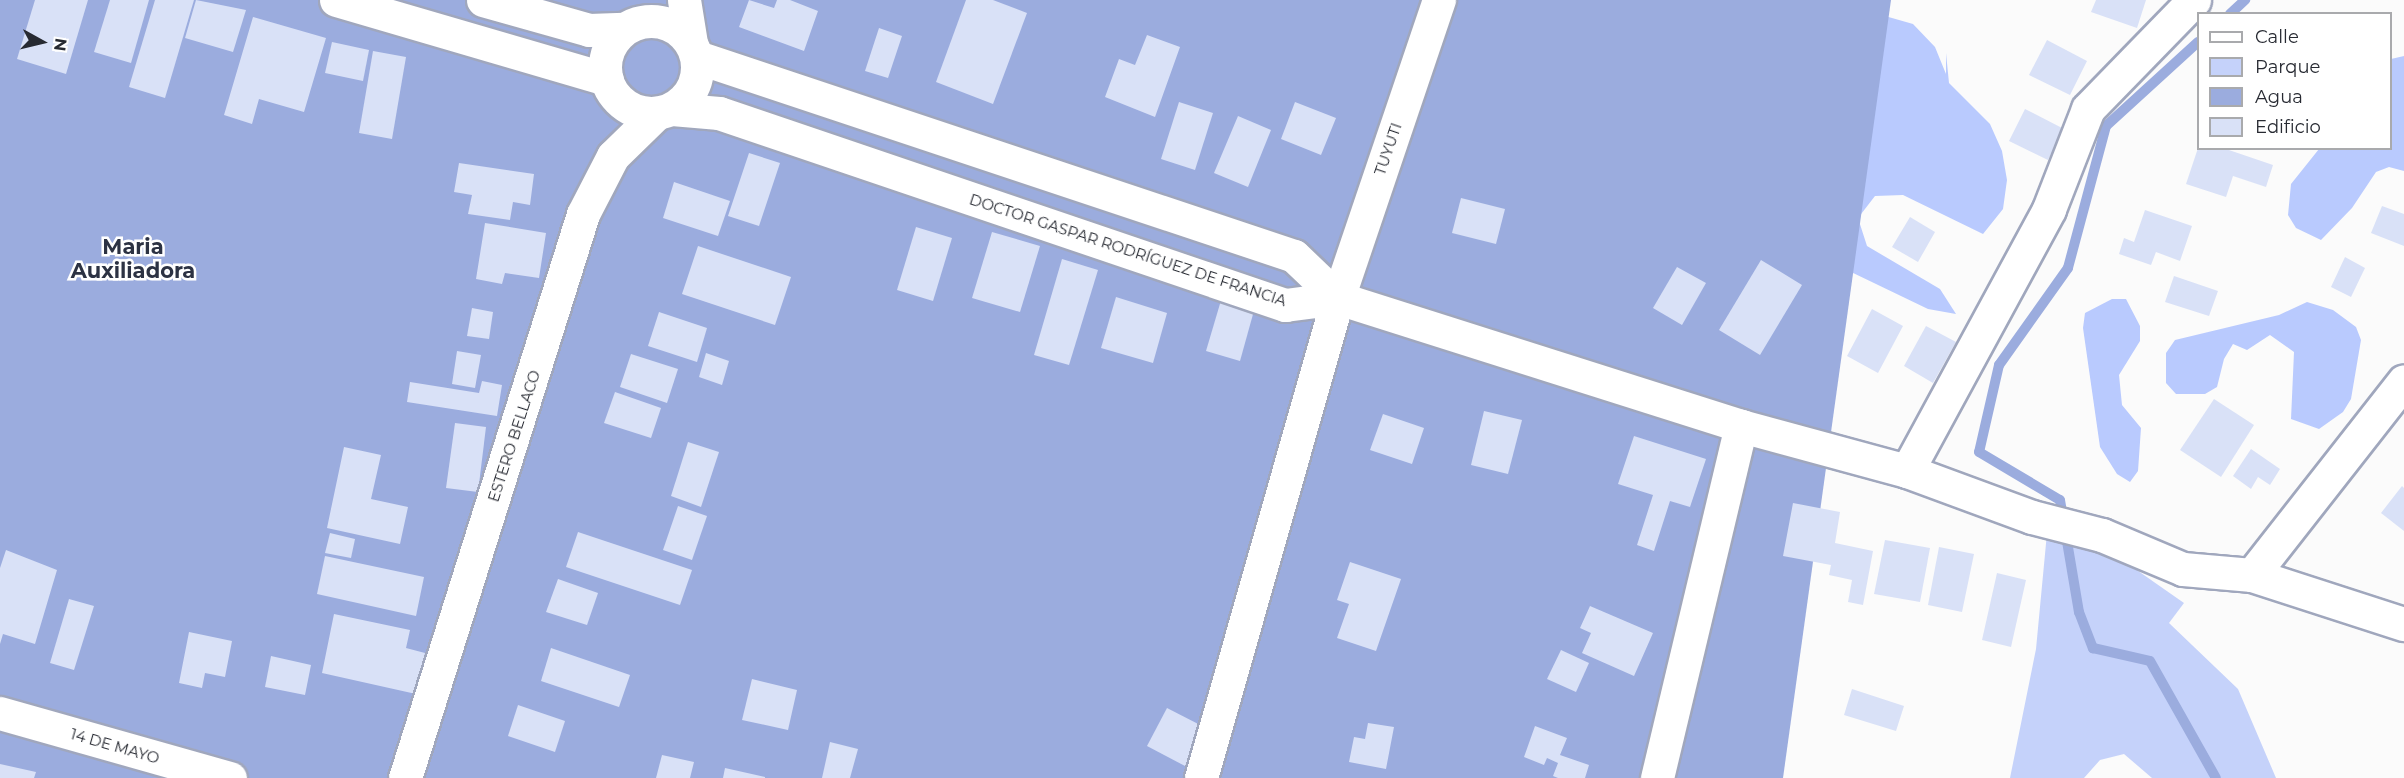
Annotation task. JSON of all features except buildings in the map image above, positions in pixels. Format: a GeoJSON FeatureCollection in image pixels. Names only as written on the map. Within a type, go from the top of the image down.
{"type":"FeatureCollection","features":[{"type":"Feature","properties":{"kind":"street"},"geometry":{"type":"LineString","coordinates":[[336,0],[612,89],[629,108],[665,111],[693,87],[694,50],[684,0]]}},
{"type":"Feature","properties":{"kind":"street"},"geometry":{"type":"LineString","coordinates":[[483,0],[589,30],[637,17],[668,23],[694,50],[1294,256],[1338,298],[1741,426],[1907,471],[2032,517],[2102,535],[2183,569],[2252,575],[2404,624]]}},
{"type":"Feature","properties":{"kind":"street","name":"TUYUTI"},"geometry":{"type":"LineString","coordinates":[[1201,778],[1338,298],[1438,0]]}},
{"type":"Feature","properties":{"kind":"street"},"geometry":{"type":"LineString","coordinates":[[1907,471],[2049,209],[2088,109],[2194,0]]}},
{"type":"Feature","properties":{"kind":"street"},"geometry":{"type":"LineString","coordinates":[[614,156],[612,89],[607,54],[637,17]]}},
{"type":"Feature","properties":{"kind":"street","name":"DOCTOR GASPAR RODRÍGUEZ DE FRANCIA"},"geometry":{"type":"LineString","coordinates":[[665,111],[719,113],[1285,305],[1338,298]]}},
{"type":"Feature","properties":{"kind":"street","name":"ESTERO BELLACO"},"geometry":{"type":"LineString","coordinates":[[405,778],[583,214],[614,156],[665,111]]}},
{"type":"Feature","properties":{"kind":"street"},"geometry":{"type":"LineString","coordinates":[[2252,575],[2404,381]]}},
{"type":"Feature","properties":{"kind":"street"},"geometry":{"type":"LineString","coordinates":[[1657,778],[1741,426]]}},
{"type":"Feature","properties":{"kind":"street","name":"14 DE MAYO"},"geometry":{"type":"LineString","coordinates":[[0,713],[230,778]]}},
{"type":"Feature","properties":{"kind":"green space"},"geometry":{"type":"Polygon","coordinates":[[[2047,533],[2121,559],[2184,603],[2169,623],[2238,689],[2276,778],[2152,778],[2124,754],[2100,760],[2084,778],[2010,778],[2036,649],[2047,533]]]}},
{"type":"Feature","properties":{"kind":"shaded area"},"geometry":{"type":"Polygon","coordinates":[[[1885,16],[1913,24],[1935,47],[1946,74],[1946,53],[1949,83],[1990,124],[2002,151],[2007,180],[2003,209],[1983,234],[1903,195],[1875,196],[1858,218],[1867,246],[1940,289],[1956,314],[1928,309],[1797,246],[1885,16]]]}},
{"type":"Feature","properties":{"kind":"shaded area"},"geometry":{"type":"Polygon","coordinates":[[[2404,56],[2404,171],[2389,167],[2376,172],[2352,208],[2321,240],[2296,228],[2288,215],[2291,184],[2318,150],[2392,150],[2392,59],[2404,56]]]}},
{"type":"Feature","properties":{"kind":"shaded area"},"geometry":{"type":"Polygon","coordinates":[[[2112,299],[2126,299],[2140,326],[2140,341],[2119,375],[2122,405],[2141,428],[2138,471],[2130,482],[2117,474],[2100,447],[2083,328],[2085,313],[2112,299]]]}},
{"type":"Feature","properties":{"kind":"shaded area"},"geometry":{"type":"Polygon","coordinates":[[[2307,302],[2333,310],[2356,327],[2361,340],[2351,399],[2343,412],[2319,429],[2291,419],[2294,352],[2270,335],[2247,350],[2233,344],[2224,359],[2217,387],[2205,394],[2176,394],[2166,383],[2166,353],[2175,340],[2279,315],[2307,302]]]}},
{"type":"Feature","properties":{"kind":"water"},"geometry":{"type":"Polygon","coordinates":[[[0,0],[1891,0],[1783,778],[0,778],[0,0]]]}},
{"type":"Feature","properties":{"kind":"waterway"},"geometry":{"type":"LineString","coordinates":[[2232,12],[2245,0]]}},
{"type":"Feature","properties":{"kind":"waterway"},"geometry":{"type":"LineString","coordinates":[[2197,43],[2106,126],[2068,268],[1999,365],[1979,452],[2060,500],[2079,612],[2093,648],[2150,661],[2216,778]]}},
{"type":"Feature","properties":{"kind":"district","name":"Maria Auxiliadora"},"geometry":{"type":"Point","coordinates":[133,259]}}]}
